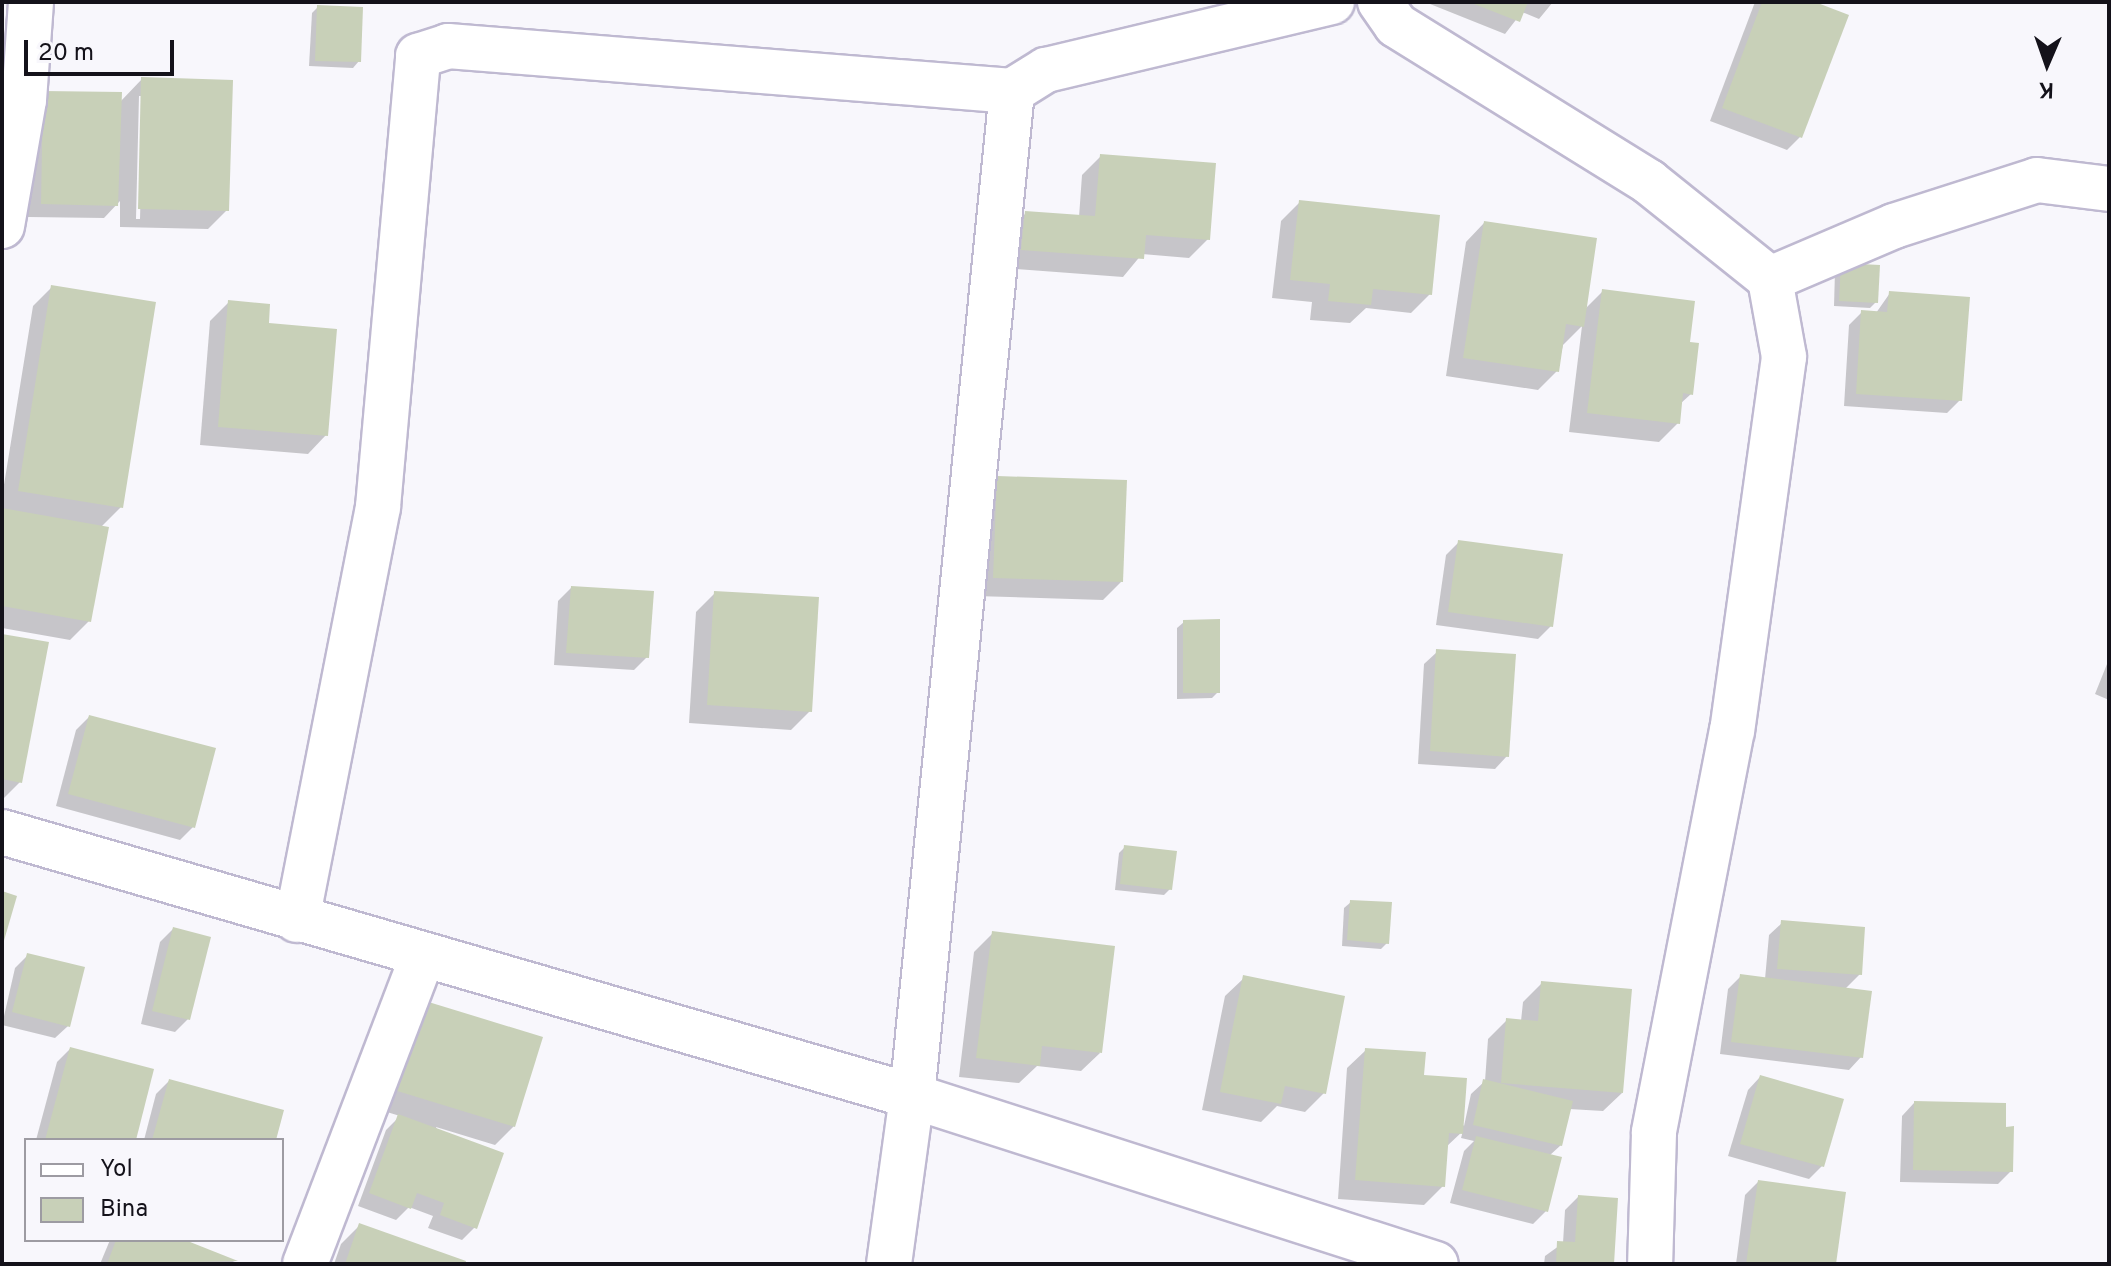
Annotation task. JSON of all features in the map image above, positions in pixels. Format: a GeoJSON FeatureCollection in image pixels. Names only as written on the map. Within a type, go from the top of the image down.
{"type":"FeatureCollection","features":[{"type":"Feature","properties":{"kind":"street"},"geometry":{"type":"LineString","coordinates":[[2,226],[24,100],[31,2]]}},
{"type":"Feature","properties":{"kind":"street"},"geometry":{"type":"LineString","coordinates":[[297,920],[378,507],[418,56],[448,46],[1012,91],[1046,70],[1332,2]]}},
{"type":"Feature","properties":{"kind":"street"},"geometry":{"type":"LineString","coordinates":[[1380,2],[1396,25],[1649,182],[1770,279],[1784,357],[1732,730],[1654,1133],[1650,1264]]}},
{"type":"Feature","properties":{"kind":"street"},"geometry":{"type":"LineString","coordinates":[[889,1264],[912,1096],[1012,91]]}},
{"type":"Feature","properties":{"kind":"street"},"geometry":{"type":"LineString","coordinates":[[1770,279],[1894,226],[2037,180],[2109,189]]}},
{"type":"Feature","properties":{"kind":"street"},"geometry":{"type":"LineString","coordinates":[[2,832],[422,958],[912,1096],[1436,1264]]}},
{"type":"Feature","properties":{"kind":"street"},"geometry":{"type":"LineString","coordinates":[[305,1264],[422,958]]}},
{"type":"Feature","properties":{"kind":"building"},"geometry":{"type":"Polygon","coordinates":[[[1469,2],[1528,2],[1520,22],[1469,2]]]}},
{"type":"Feature","properties":{"kind":"building"},"geometry":{"type":"Polygon","coordinates":[[[1762,2],[1815,2],[1849,15],[1802,138],[1722,108],[1762,2]]]}},
{"type":"Feature","properties":{"kind":"building"},"geometry":{"type":"Polygon","coordinates":[[[317,5],[363,7],[361,62],[315,61],[317,5]]]}},
{"type":"Feature","properties":{"kind":"building"},"geometry":{"type":"Polygon","coordinates":[[[141,77],[233,80],[229,211],[138,209],[141,77]]]}},
{"type":"Feature","properties":{"kind":"building"},"geometry":{"type":"Polygon","coordinates":[[[43,91],[122,92],[118,206],[41,204],[43,91]]]}},
{"type":"Feature","properties":{"kind":"building"},"geometry":{"type":"Polygon","coordinates":[[[1100,154],[1216,163],[1210,240],[1146,235],[1144,259],[1021,250],[1025,211],[1095,216],[1100,154]]]}},
{"type":"Feature","properties":{"kind":"building"},"geometry":{"type":"Polygon","coordinates":[[[1299,200],[1440,215],[1432,295],[1373,289],[1371,305],[1328,301],[1330,284],[1290,280],[1299,200]]]}},
{"type":"Feature","properties":{"kind":"building"},"geometry":{"type":"Polygon","coordinates":[[[1484,221],[1597,238],[1584,327],[1566,324],[1559,372],[1463,358],[1484,221]]]}},
{"type":"Feature","properties":{"kind":"building"},"geometry":{"type":"Polygon","coordinates":[[[1841,263],[1880,265],[1878,303],[1839,301],[1841,263]]]}},
{"type":"Feature","properties":{"kind":"building"},"geometry":{"type":"Polygon","coordinates":[[[51,285],[156,302],[123,508],[18,491],[51,285]]]}},
{"type":"Feature","properties":{"kind":"building"},"geometry":{"type":"Polygon","coordinates":[[[1602,289],[1695,301],[1690,342],[1699,343],[1693,395],[1683,393],[1680,424],[1587,413],[1602,289]]]}},
{"type":"Feature","properties":{"kind":"building"},"geometry":{"type":"Polygon","coordinates":[[[1889,291],[1970,297],[1962,401],[1856,394],[1861,310],[1887,312],[1889,291]]]}},
{"type":"Feature","properties":{"kind":"building"},"geometry":{"type":"Polygon","coordinates":[[[228,300],[270,304],[269,323],[337,329],[328,436],[218,427],[228,300]]]}},
{"type":"Feature","properties":{"kind":"building"},"geometry":{"type":"Polygon","coordinates":[[[997,476],[1127,480],[1123,582],[993,578],[997,476]]]}},
{"type":"Feature","properties":{"kind":"building"},"geometry":{"type":"Polygon","coordinates":[[[2,508],[109,527],[91,622],[2,606],[2,508]]]}},
{"type":"Feature","properties":{"kind":"building"},"geometry":{"type":"Polygon","coordinates":[[[1458,540],[1563,554],[1553,627],[1448,612],[1458,540]]]}},
{"type":"Feature","properties":{"kind":"building"},"geometry":{"type":"Polygon","coordinates":[[[571,586],[654,591],[649,658],[566,653],[571,586]]]}},
{"type":"Feature","properties":{"kind":"building"},"geometry":{"type":"Polygon","coordinates":[[[714,591],[819,597],[812,712],[707,705],[714,591]]]}},
{"type":"Feature","properties":{"kind":"building"},"geometry":{"type":"Polygon","coordinates":[[[1220,619],[1220,693],[1183,693],[1183,620],[1220,619]]]}},
{"type":"Feature","properties":{"kind":"building"},"geometry":{"type":"Polygon","coordinates":[[[2,634],[49,642],[22,783],[2,779],[2,634]]]}},
{"type":"Feature","properties":{"kind":"building"},"geometry":{"type":"Polygon","coordinates":[[[1436,649],[1516,654],[1509,757],[1430,751],[1436,649]]]}},
{"type":"Feature","properties":{"kind":"building"},"geometry":{"type":"Polygon","coordinates":[[[89,715],[216,748],[195,828],[68,794],[89,715]]]}},
{"type":"Feature","properties":{"kind":"building"},"geometry":{"type":"Polygon","coordinates":[[[1124,845],[1177,851],[1172,890],[1120,884],[1124,845]]]}},
{"type":"Feature","properties":{"kind":"building"},"geometry":{"type":"Polygon","coordinates":[[[2,891],[17,896],[3,944],[2,944],[2,891]]]}},
{"type":"Feature","properties":{"kind":"building"},"geometry":{"type":"Polygon","coordinates":[[[1350,900],[1392,902],[1389,944],[1347,940],[1350,900]]]}},
{"type":"Feature","properties":{"kind":"building"},"geometry":{"type":"Polygon","coordinates":[[[1781,920],[1865,927],[1862,975],[1777,969],[1781,920]]]}},
{"type":"Feature","properties":{"kind":"building"},"geometry":{"type":"Polygon","coordinates":[[[173,927],[211,937],[190,1020],[152,1011],[173,927]]]}},
{"type":"Feature","properties":{"kind":"building"},"geometry":{"type":"Polygon","coordinates":[[[992,931],[1115,946],[1102,1053],[1042,1046],[1040,1066],[976,1058],[992,931]]]}},
{"type":"Feature","properties":{"kind":"building"},"geometry":{"type":"Polygon","coordinates":[[[27,953],[85,967],[70,1027],[12,1012],[27,953]]]}},
{"type":"Feature","properties":{"kind":"building"},"geometry":{"type":"Polygon","coordinates":[[[1740,974],[1872,991],[1863,1058],[1731,1042],[1740,974]]]}},
{"type":"Feature","properties":{"kind":"building"},"geometry":{"type":"Polygon","coordinates":[[[1243,975],[1345,996],[1326,1094],[1285,1086],[1281,1104],[1220,1092],[1243,975]]]}},
{"type":"Feature","properties":{"kind":"building"},"geometry":{"type":"Polygon","coordinates":[[[1541,981],[1632,989],[1623,1093],[1501,1083],[1506,1018],[1538,1021],[1541,981]]]}},
{"type":"Feature","properties":{"kind":"building"},"geometry":{"type":"Polygon","coordinates":[[[422,1000],[543,1037],[515,1127],[394,1090],[422,1000]]]}},
{"type":"Feature","properties":{"kind":"building"},"geometry":{"type":"Polygon","coordinates":[[[70,1047],[154,1069],[137,1138],[46,1138],[70,1047]]]}},
{"type":"Feature","properties":{"kind":"building"},"geometry":{"type":"Polygon","coordinates":[[[1365,1048],[1426,1052],[1424,1075],[1467,1078],[1463,1134],[1449,1133],[1445,1187],[1355,1180],[1365,1048]]]}},
{"type":"Feature","properties":{"kind":"building"},"geometry":{"type":"Polygon","coordinates":[[[1760,1075],[1844,1099],[1824,1167],[1740,1144],[1760,1075]]]}},
{"type":"Feature","properties":{"kind":"building"},"geometry":{"type":"Polygon","coordinates":[[[169,1079],[284,1110],[277,1138],[153,1138],[169,1079]]]}},
{"type":"Feature","properties":{"kind":"building"},"geometry":{"type":"Polygon","coordinates":[[[1483,1079],[1573,1101],[1562,1146],[1473,1125],[1483,1079]]]}},
{"type":"Feature","properties":{"kind":"building"},"geometry":{"type":"Polygon","coordinates":[[[1914,1101],[2006,1103],[2006,1127],[2014,1126],[2013,1172],[1913,1170],[1914,1101]]]}},
{"type":"Feature","properties":{"kind":"building"},"geometry":{"type":"Polygon","coordinates":[[[398,1114],[504,1153],[477,1229],[440,1215],[444,1203],[417,1193],[411,1209],[369,1193],[398,1114]]]}},
{"type":"Feature","properties":{"kind":"building"},"geometry":{"type":"Polygon","coordinates":[[[1476,1136],[1562,1157],[1548,1212],[1462,1190],[1476,1136]]]}},
{"type":"Feature","properties":{"kind":"building"},"geometry":{"type":"Polygon","coordinates":[[[1758,1180],[1846,1192],[1836,1264],[1746,1264],[1758,1180]]]}},
{"type":"Feature","properties":{"kind":"building"},"geometry":{"type":"Polygon","coordinates":[[[1578,1195],[1618,1198],[1614,1264],[1556,1264],[1557,1241],[1575,1242],[1578,1195]]]}},
{"type":"Feature","properties":{"kind":"building"},"geometry":{"type":"Polygon","coordinates":[[[359,1223],[466,1261],[465,1264],[345,1264],[359,1223]]]}},
{"type":"Feature","properties":{"kind":"building"},"geometry":{"type":"Polygon","coordinates":[[[115,1242],[190,1242],[238,1261],[107,1264],[115,1242]]]}}]}
